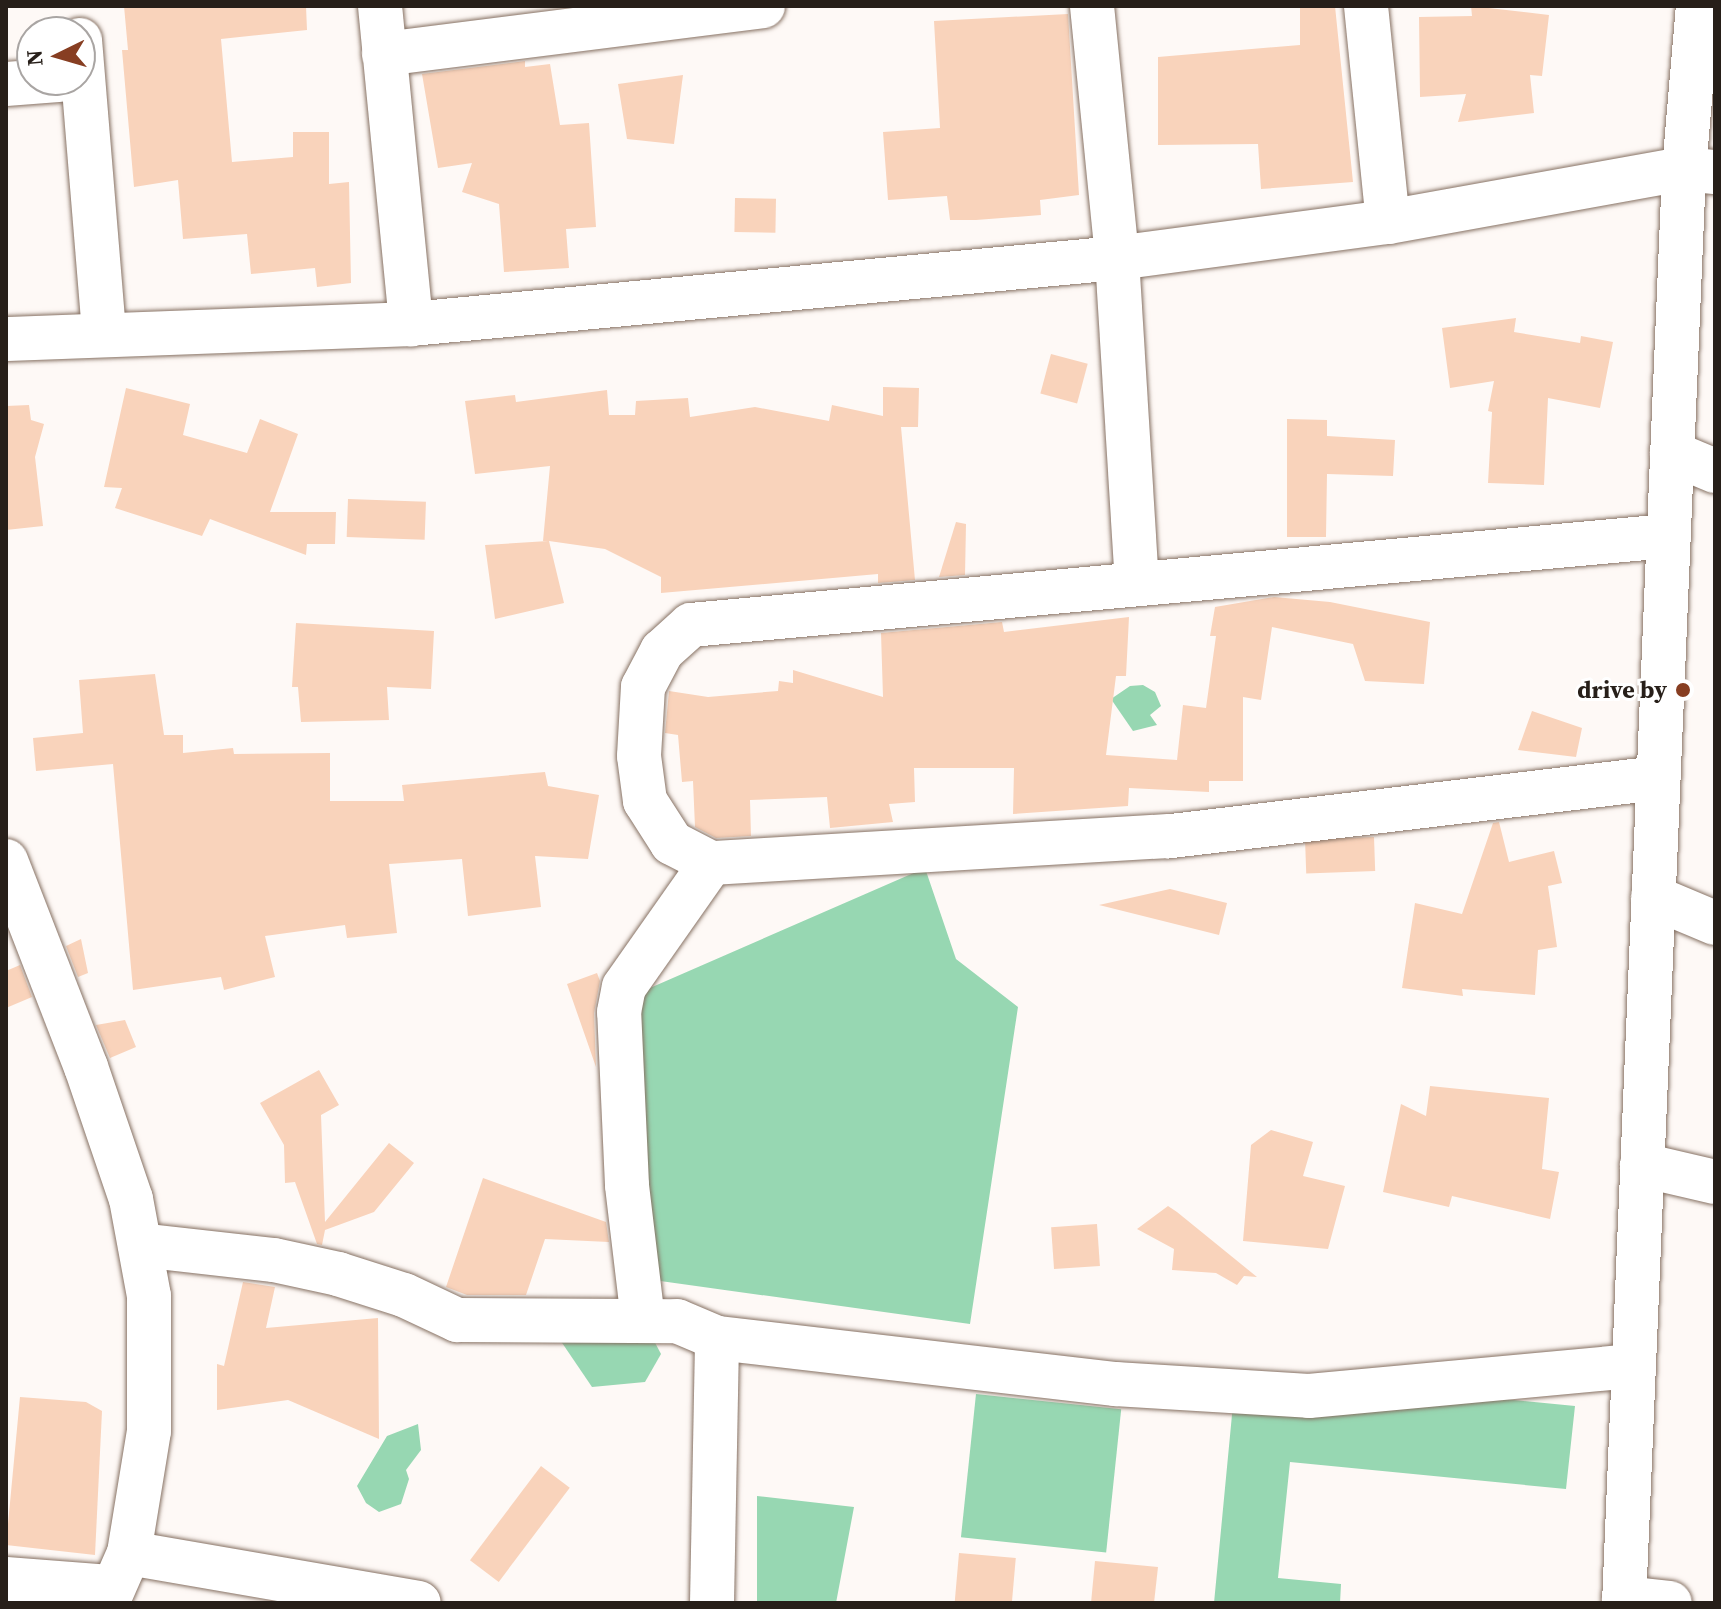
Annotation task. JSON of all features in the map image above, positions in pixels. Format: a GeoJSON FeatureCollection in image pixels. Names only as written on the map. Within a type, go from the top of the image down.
{"type":"FeatureCollection","features":[{"type":"Feature","properties":{"kind":"street"},"geometry":{"type":"LineString","coordinates":[[380,6],[411,324]]}},
{"type":"Feature","properties":{"kind":"street"},"geometry":{"type":"LineString","coordinates":[[384,54],[763,6]]}},
{"type":"Feature","properties":{"kind":"street"},"geometry":{"type":"LineString","coordinates":[[1092,6],[1117,258],[1137,582]]}},
{"type":"Feature","properties":{"kind":"street"},"geometry":{"type":"LineString","coordinates":[[1366,6],[1388,222]]}},
{"type":"Feature","properties":{"kind":"street"},"geometry":{"type":"LineString","coordinates":[[1670,1603],[1624,1601],[1672,453],[1699,170],[1698,6]]}},
{"type":"Feature","properties":{"kind":"street"},"geometry":{"type":"LineString","coordinates":[[79,96],[104,332]]}},
{"type":"Feature","properties":{"kind":"street"},"geometry":{"type":"LineString","coordinates":[[6,339],[104,332],[411,324],[1117,258],[1388,222],[1699,170]]}},
{"type":"Feature","properties":{"kind":"street"},"geometry":{"type":"LineString","coordinates":[[1672,453],[1715,471]]}},
{"type":"Feature","properties":{"kind":"street"},"geometry":{"type":"LineString","coordinates":[[1658,778],[1168,836],[711,863],[672,843],[645,801],[639,756],[643,687],[662,651],[691,625],[1668,536]]}},
{"type":"Feature","properties":{"kind":"street"},"geometry":{"type":"LineString","coordinates":[[6,861],[15,909],[91,1082],[131,1199],[149,1296],[152,1370],[149,1431],[115,1581]]}},
{"type":"Feature","properties":{"kind":"street"},"geometry":{"type":"LineString","coordinates":[[643,1320],[627,1185],[619,1012],[624,987],[711,863]]}},
{"type":"Feature","properties":{"kind":"street"},"geometry":{"type":"LineString","coordinates":[[1653,897],[1715,923]]}},
{"type":"Feature","properties":{"kind":"street"},"geometry":{"type":"LineString","coordinates":[[1642,1165],[1715,1182]]}},
{"type":"Feature","properties":{"kind":"street"},"geometry":{"type":"LineString","coordinates":[[140,1245],[274,1260],[338,1274],[457,1320],[677,1321],[717,1338],[1115,1384],[1309,1396],[1634,1366]]}},
{"type":"Feature","properties":{"kind":"street"},"geometry":{"type":"LineString","coordinates":[[712,1603],[717,1338]]}},
{"type":"Feature","properties":{"kind":"street"},"geometry":{"type":"LineString","coordinates":[[6,1579],[115,1581],[419,1603]]}},
{"type":"Feature","properties":{"kind":"green space"},"geometry":{"type":"Polygon","coordinates":[[[1143,685],[1155,692],[1161,706],[1150,715],[1157,725],[1133,731],[1111,699],[1130,686],[1143,685]]]}},
{"type":"Feature","properties":{"kind":"green space"},"geometry":{"type":"Polygon","coordinates":[[[925,868],[956,959],[1018,1007],[970,1324],[646,1279],[627,998],[925,868]]]}},
{"type":"Feature","properties":{"kind":"green space"},"geometry":{"type":"Polygon","coordinates":[[[554,1331],[651,1335],[661,1354],[645,1382],[592,1387],[554,1331]]]}},
{"type":"Feature","properties":{"kind":"green space"},"geometry":{"type":"Polygon","coordinates":[[[1236,1373],[1575,1406],[1566,1489],[1290,1462],[1278,1578],[1341,1584],[1340,1603],[1214,1603],[1236,1373]]]}},
{"type":"Feature","properties":{"kind":"green space"},"geometry":{"type":"Polygon","coordinates":[[[976,1394],[1121,1409],[1106,1552],[961,1537],[976,1394]]]}},
{"type":"Feature","properties":{"kind":"green space"},"geometry":{"type":"Polygon","coordinates":[[[418,1424],[421,1450],[406,1470],[409,1479],[401,1504],[379,1512],[366,1503],[357,1486],[387,1436],[418,1424]]]}},
{"type":"Feature","properties":{"kind":"green space"},"geometry":{"type":"Polygon","coordinates":[[[757,1496],[854,1507],[836,1603],[757,1603],[757,1496]]]}},
{"type":"Feature","properties":{"kind":"building"},"geometry":{"type":"Polygon","coordinates":[[[124,6],[306,6],[307,30],[221,39],[232,162],[293,157],[293,132],[329,132],[329,184],[349,182],[351,283],[317,287],[315,268],[251,274],[247,234],[183,239],[178,180],[134,187],[122,50],[128,50],[124,6]]]}},
{"type":"Feature","properties":{"kind":"building"},"geometry":{"type":"Polygon","coordinates":[[[1335,6],[1353,182],[1261,189],[1258,144],[1158,145],[1158,57],[1300,45],[1300,7],[1335,6]]]}},
{"type":"Feature","properties":{"kind":"building"},"geometry":{"type":"Polygon","coordinates":[[[1471,6],[1549,15],[1542,76],[1530,75],[1534,113],[1458,122],[1466,94],[1420,97],[1419,17],[1472,16],[1471,6]]]}},
{"type":"Feature","properties":{"kind":"building"},"geometry":{"type":"Polygon","coordinates":[[[1068,14],[1079,195],[1040,200],[1041,215],[976,220],[950,220],[947,196],[888,200],[883,132],[940,128],[934,21],[1068,14]]]}},
{"type":"Feature","properties":{"kind":"building"},"geometry":{"type":"Polygon","coordinates":[[[525,61],[525,67],[550,64],[560,125],[589,123],[596,227],[566,229],[569,268],[504,272],[499,204],[462,192],[472,163],[438,168],[422,74],[525,61]]]}},
{"type":"Feature","properties":{"kind":"building"},"geometry":{"type":"Polygon","coordinates":[[[683,75],[674,144],[627,139],[618,84],[683,75]]]}},
{"type":"Feature","properties":{"kind":"building"},"geometry":{"type":"Polygon","coordinates":[[[735,198],[776,199],[775,233],[734,232],[735,198]]]}},
{"type":"Feature","properties":{"kind":"building"},"geometry":{"type":"Polygon","coordinates":[[[1516,318],[1514,332],[1580,343],[1581,336],[1613,342],[1600,408],[1548,398],[1544,485],[1488,483],[1492,412],[1488,411],[1494,381],[1450,388],[1442,328],[1516,318]]]}},
{"type":"Feature","properties":{"kind":"building"},"geometry":{"type":"Polygon","coordinates":[[[1051,354],[1088,364],[1077,403],[1040,394],[1051,354]]]}},
{"type":"Feature","properties":{"kind":"building"},"geometry":{"type":"Polygon","coordinates":[[[883,387],[919,388],[918,427],[901,427],[915,580],[878,583],[878,574],[661,593],[661,577],[605,549],[549,541],[564,603],[495,619],[485,545],[548,541],[543,541],[550,466],[475,474],[465,401],[515,395],[516,402],[607,390],[609,415],[635,415],[636,401],[688,398],[690,417],[755,407],[829,421],[832,405],[883,416],[883,387]]]}},
{"type":"Feature","properties":{"kind":"building"},"geometry":{"type":"Polygon","coordinates":[[[126,388],[190,404],[183,435],[247,453],[260,419],[298,434],[270,512],[336,512],[335,544],[307,544],[306,555],[210,519],[202,536],[115,508],[122,488],[104,487],[126,388]]]}},
{"type":"Feature","properties":{"kind":"building"},"geometry":{"type":"Polygon","coordinates":[[[29,405],[31,420],[44,424],[35,457],[43,526],[6,530],[6,406],[29,405]]]}},
{"type":"Feature","properties":{"kind":"building"},"geometry":{"type":"Polygon","coordinates":[[[1287,419],[1327,420],[1327,436],[1395,440],[1393,476],[1327,474],[1326,537],[1287,537],[1287,419]]]}},
{"type":"Feature","properties":{"kind":"building"},"geometry":{"type":"Polygon","coordinates":[[[348,499],[426,502],[425,540],[347,537],[348,499]]]}},
{"type":"Feature","properties":{"kind":"building"},"geometry":{"type":"Polygon","coordinates":[[[956,522],[966,524],[965,575],[939,577],[956,522]]]}},
{"type":"Feature","properties":{"kind":"building"},"geometry":{"type":"Polygon","coordinates":[[[1274,597],[1330,602],[1430,622],[1424,684],[1365,681],[1353,644],[1272,627],[1261,700],[1243,697],[1243,781],[1209,781],[1209,792],[1129,788],[1128,806],[1013,814],[1014,768],[914,768],[915,802],[889,804],[893,822],[830,828],[827,797],[750,800],[751,836],[716,838],[695,827],[693,781],[682,782],[678,735],[665,733],[669,691],[708,697],[778,691],[779,681],[793,683],[793,670],[883,697],[881,633],[1002,622],[1004,632],[1129,617],[1126,676],[1116,676],[1106,755],[1177,760],[1183,705],[1206,708],[1216,636],[1210,636],[1215,607],[1274,597]]]}},
{"type":"Feature","properties":{"kind":"building"},"geometry":{"type":"Polygon","coordinates":[[[296,623],[434,631],[431,689],[387,687],[389,720],[301,722],[298,687],[292,687],[296,623]]]}},
{"type":"Feature","properties":{"kind":"building"},"geometry":{"type":"Polygon","coordinates":[[[155,674],[164,735],[183,735],[183,753],[233,748],[234,754],[330,753],[330,801],[404,801],[402,785],[545,772],[548,786],[599,795],[588,859],[535,856],[541,907],[468,916],[462,859],[389,864],[397,933],[347,938],[345,925],[265,936],[275,977],[224,990],[221,977],[133,990],[113,764],[36,771],[33,738],[83,733],[79,680],[155,674]]]}},
{"type":"Feature","properties":{"kind":"building"},"geometry":{"type":"Polygon","coordinates":[[[1532,711],[1582,728],[1576,757],[1518,750],[1532,711]]]}},
{"type":"Feature","properties":{"kind":"building"},"geometry":{"type":"Polygon","coordinates":[[[1499,822],[1509,862],[1554,851],[1562,883],[1548,886],[1557,947],[1538,950],[1535,995],[1462,989],[1463,996],[1402,988],[1415,903],[1462,914],[1493,823],[1499,822]]]}},
{"type":"Feature","properties":{"kind":"building"},"geometry":{"type":"Polygon","coordinates":[[[1374,837],[1375,871],[1306,873],[1305,839],[1374,837]]]}},
{"type":"Feature","properties":{"kind":"building"},"geometry":{"type":"Polygon","coordinates":[[[1170,889],[1227,903],[1219,935],[1099,905],[1170,889]]]}},
{"type":"Feature","properties":{"kind":"building"},"geometry":{"type":"Polygon","coordinates":[[[81,939],[88,973],[78,977],[66,946],[81,939]]]}},
{"type":"Feature","properties":{"kind":"building"},"geometry":{"type":"Polygon","coordinates":[[[20,965],[32,997],[6,1008],[6,971],[20,965]]]}},
{"type":"Feature","properties":{"kind":"building"},"geometry":{"type":"Polygon","coordinates":[[[597,973],[600,981],[594,1013],[596,1067],[567,984],[597,973]]]}},
{"type":"Feature","properties":{"kind":"building"},"geometry":{"type":"Polygon","coordinates":[[[125,1020],[136,1047],[110,1058],[96,1025],[125,1020]]]}},
{"type":"Feature","properties":{"kind":"building"},"geometry":{"type":"Polygon","coordinates":[[[319,1070],[339,1105],[321,1115],[325,1222],[389,1143],[414,1163],[374,1212],[325,1230],[322,1245],[317,1244],[295,1182],[285,1183],[284,1145],[260,1103],[319,1070]]]}},
{"type":"Feature","properties":{"kind":"building"},"geometry":{"type":"Polygon","coordinates":[[[1430,1086],[1549,1098],[1542,1169],[1559,1172],[1550,1219],[1452,1196],[1449,1207],[1383,1192],[1401,1104],[1426,1116],[1430,1086]]]}},
{"type":"Feature","properties":{"kind":"building"},"geometry":{"type":"Polygon","coordinates":[[[1271,1130],[1313,1142],[1303,1176],[1345,1186],[1328,1249],[1243,1241],[1251,1145],[1271,1130]]]}},
{"type":"Feature","properties":{"kind":"building"},"geometry":{"type":"Polygon","coordinates":[[[483,1178],[606,1222],[609,1242],[545,1239],[526,1295],[467,1295],[446,1287],[483,1178]]]}},
{"type":"Feature","properties":{"kind":"building"},"geometry":{"type":"Polygon","coordinates":[[[1168,1206],[1257,1277],[1244,1276],[1237,1285],[1216,1273],[1172,1270],[1174,1249],[1137,1229],[1168,1206]]]}},
{"type":"Feature","properties":{"kind":"building"},"geometry":{"type":"Polygon","coordinates":[[[1097,1224],[1100,1266],[1054,1269],[1051,1227],[1097,1224]]]}},
{"type":"Feature","properties":{"kind":"building"},"geometry":{"type":"Polygon","coordinates":[[[243,1282],[275,1287],[266,1328],[378,1318],[379,1439],[288,1400],[217,1410],[217,1364],[224,1366],[243,1282]]]}},
{"type":"Feature","properties":{"kind":"building"},"geometry":{"type":"Polygon","coordinates":[[[20,1397],[86,1402],[102,1411],[95,1555],[6,1545],[20,1397]]]}},
{"type":"Feature","properties":{"kind":"building"},"geometry":{"type":"Polygon","coordinates":[[[541,1466],[570,1488],[499,1582],[470,1560],[541,1466]]]}},
{"type":"Feature","properties":{"kind":"building"},"geometry":{"type":"Polygon","coordinates":[[[959,1553],[1016,1558],[1012,1603],[955,1603],[959,1553]]]}},
{"type":"Feature","properties":{"kind":"building"},"geometry":{"type":"Polygon","coordinates":[[[1095,1561],[1158,1567],[1154,1603],[1091,1603],[1095,1561]]]}},
{"type":"Feature","properties":{"kind":"place","name":"drive by"},"geometry":{"type":"Point","coordinates":[1683,690]}}]}
